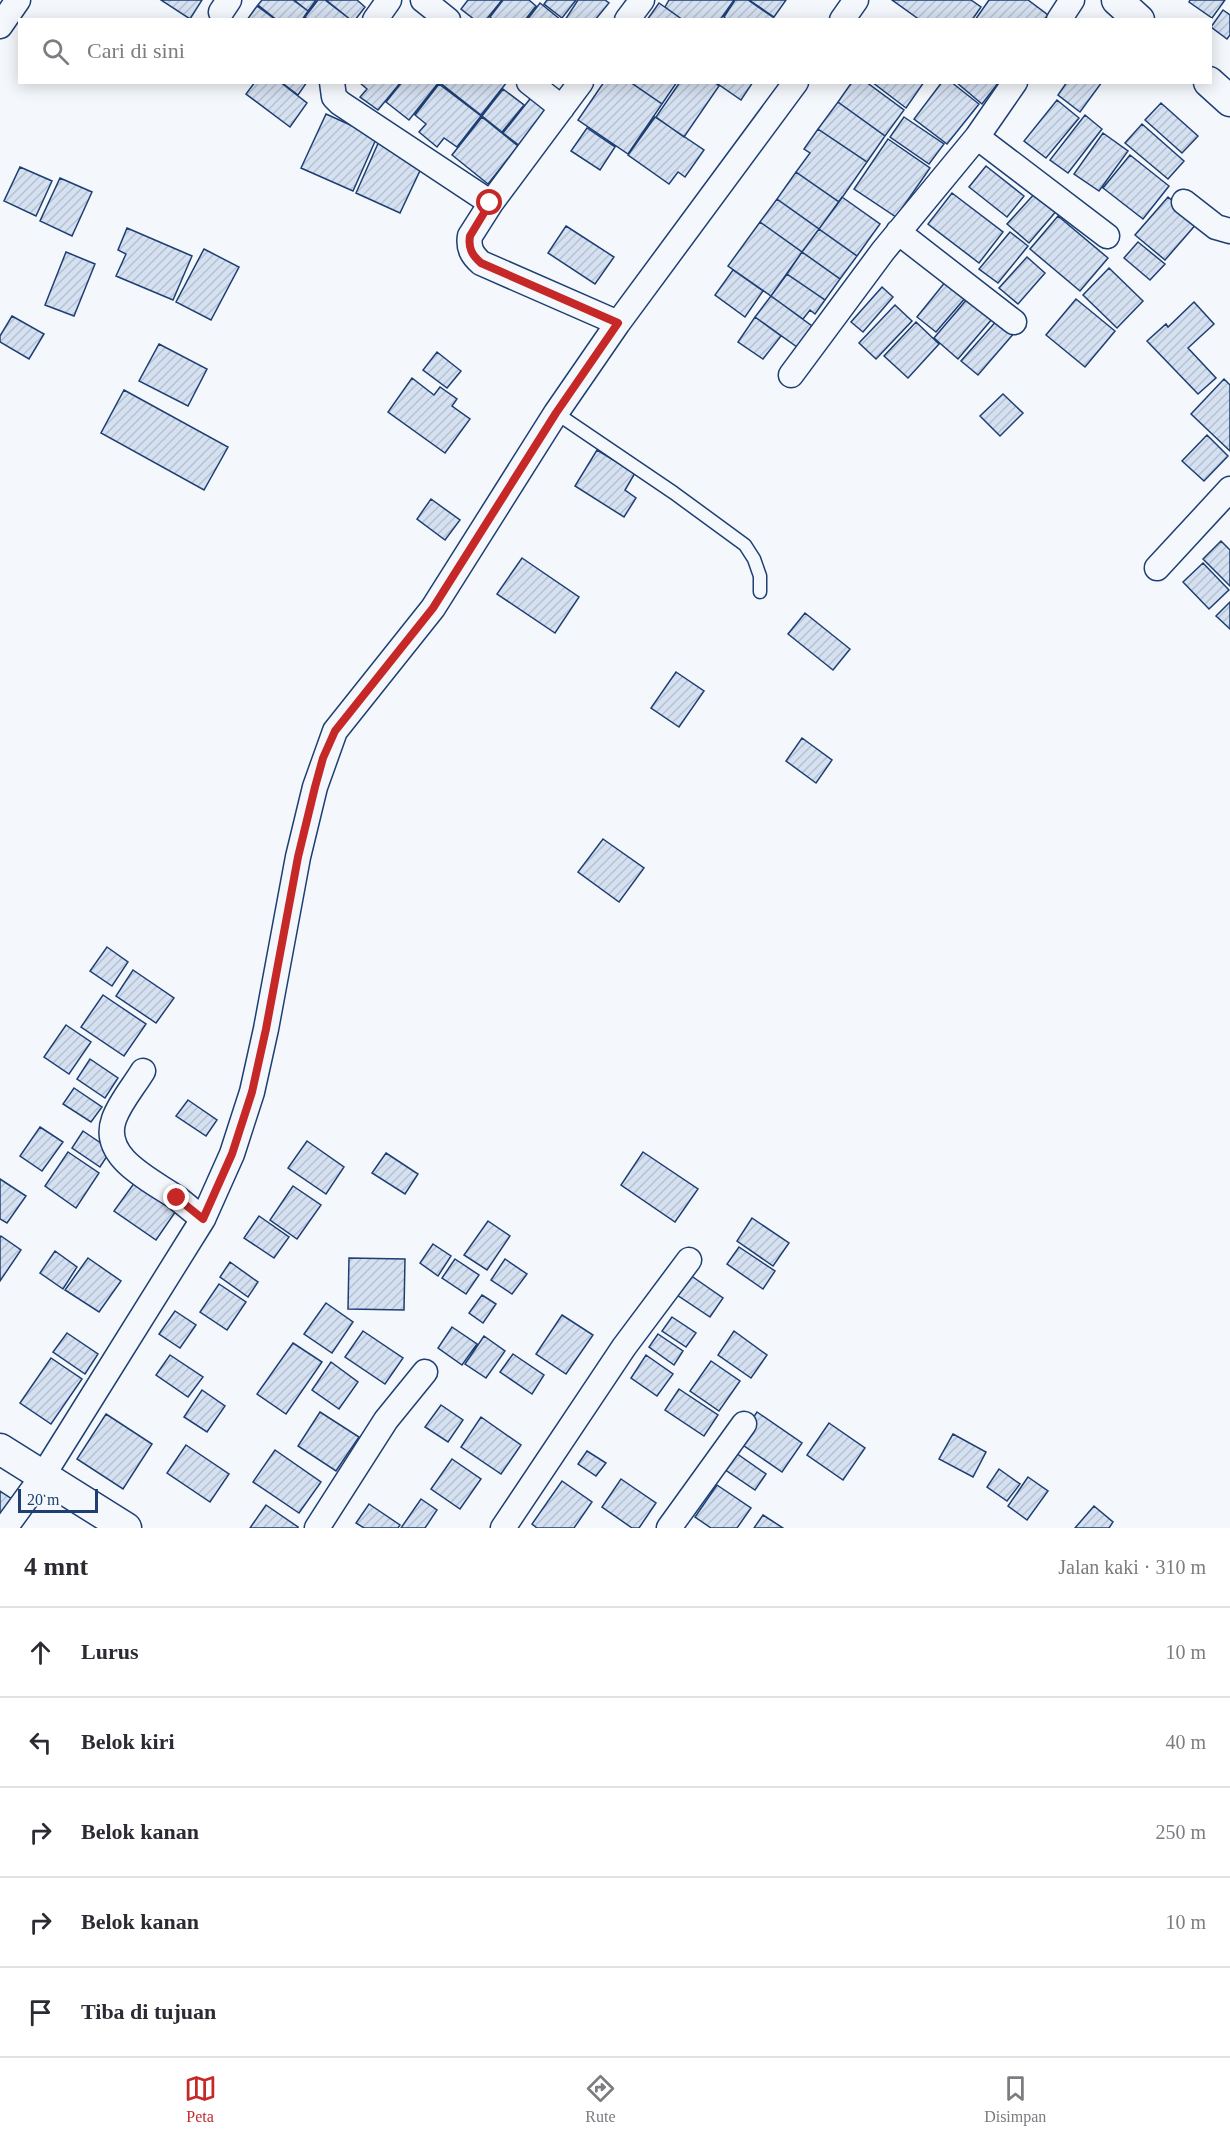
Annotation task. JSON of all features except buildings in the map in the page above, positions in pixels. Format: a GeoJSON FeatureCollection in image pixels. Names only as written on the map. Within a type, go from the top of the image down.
{"type":"FeatureCollection","features":[{"type":"Feature","properties":{"kind":"street"},"geometry":{"type":"LineString","coordinates":[[0,26],[18,0]]}},
{"type":"Feature","properties":{"kind":"street"},"geometry":{"type":"LineString","coordinates":[[376,18],[389,0]]}},
{"type":"Feature","properties":{"kind":"street"},"geometry":{"type":"LineString","coordinates":[[423,0],[446,18]]}},
{"type":"Feature","properties":{"kind":"street"},"geometry":{"type":"LineString","coordinates":[[843,18],[856,0]]}},
{"type":"Feature","properties":{"kind":"street"},"geometry":{"type":"LineString","coordinates":[[1060,18],[1072,0]]}},
{"type":"Feature","properties":{"kind":"street"},"geometry":{"type":"LineString","coordinates":[[1117,0],[1137,18]]}},
{"type":"Feature","properties":{"kind":"street"},"geometry":{"type":"LineString","coordinates":[[332,84],[334,97],[340,103],[490,203]]}},
{"type":"Feature","properties":{"kind":"street"},"geometry":{"type":"LineString","coordinates":[[532,84],[562,108]]}},
{"type":"Feature","properties":{"kind":"street"},"geometry":{"type":"LineString","coordinates":[[579,84],[490,203],[469,241],[473,255],[481,263],[618,323]]}},
{"type":"Feature","properties":{"kind":"street"},"geometry":{"type":"LineString","coordinates":[[5,1528],[42,1477],[203,1219],[232,1154],[252,1092],[298,857],[315,787],[323,758],[335,731],[433,608],[556,413],[618,323],[795,84]]}},
{"type":"Feature","properties":{"kind":"street"},"geometry":{"type":"LineString","coordinates":[[791,375],[898,232],[977,137],[1014,84]]}},
{"type":"Feature","properties":{"kind":"street"},"geometry":{"type":"LineString","coordinates":[[1211,84],[1230,101]]}},
{"type":"Feature","properties":{"kind":"street"},"geometry":{"type":"LineString","coordinates":[[977,137],[1107,236]]}},
{"type":"Feature","properties":{"kind":"street"},"geometry":{"type":"LineString","coordinates":[[1184,202],[1215,227],[1230,231]]}},
{"type":"Feature","properties":{"kind":"street"},"geometry":{"type":"LineString","coordinates":[[898,232],[1014,322]]}},
{"type":"Feature","properties":{"kind":"street"},"geometry":{"type":"LineString","coordinates":[[1157,568],[1230,489]]}},
{"type":"Feature","properties":{"kind":"street"},"geometry":{"type":"LineString","coordinates":[[142,1071],[114,1118],[112,1129],[114,1143],[121,1156],[141,1175],[177,1198],[203,1219]]}},
{"type":"Feature","properties":{"kind":"street"},"geometry":{"type":"LineString","coordinates":[[502,1528],[624,1347],[689,1260]]}},
{"type":"Feature","properties":{"kind":"street"},"geometry":{"type":"LineString","coordinates":[[316,1528],[386,1420],[425,1372]]}},
{"type":"Feature","properties":{"kind":"street"},"geometry":{"type":"LineString","coordinates":[[669,1528],[744,1424]]}},
{"type":"Feature","properties":{"kind":"street"},"geometry":{"type":"LineString","coordinates":[[0,1449],[126,1528]]}},
{"type":"Feature","properties":{"kind":"lane"},"geometry":{"type":"LineString","coordinates":[[556,413],[674,493],[745,545],[754,559],[760,576],[760,592]]}},
{"type":"Feature","properties":{"kind":"route"},"geometry":{"type":"LineString","coordinates":[[177,1198],[203,1219],[232,1154],[252,1092],[298,857],[315,787],[323,758],[335,731],[433,608],[556,413],[618,323],[481,263],[473,255],[469,241],[490,203]]}}]}
